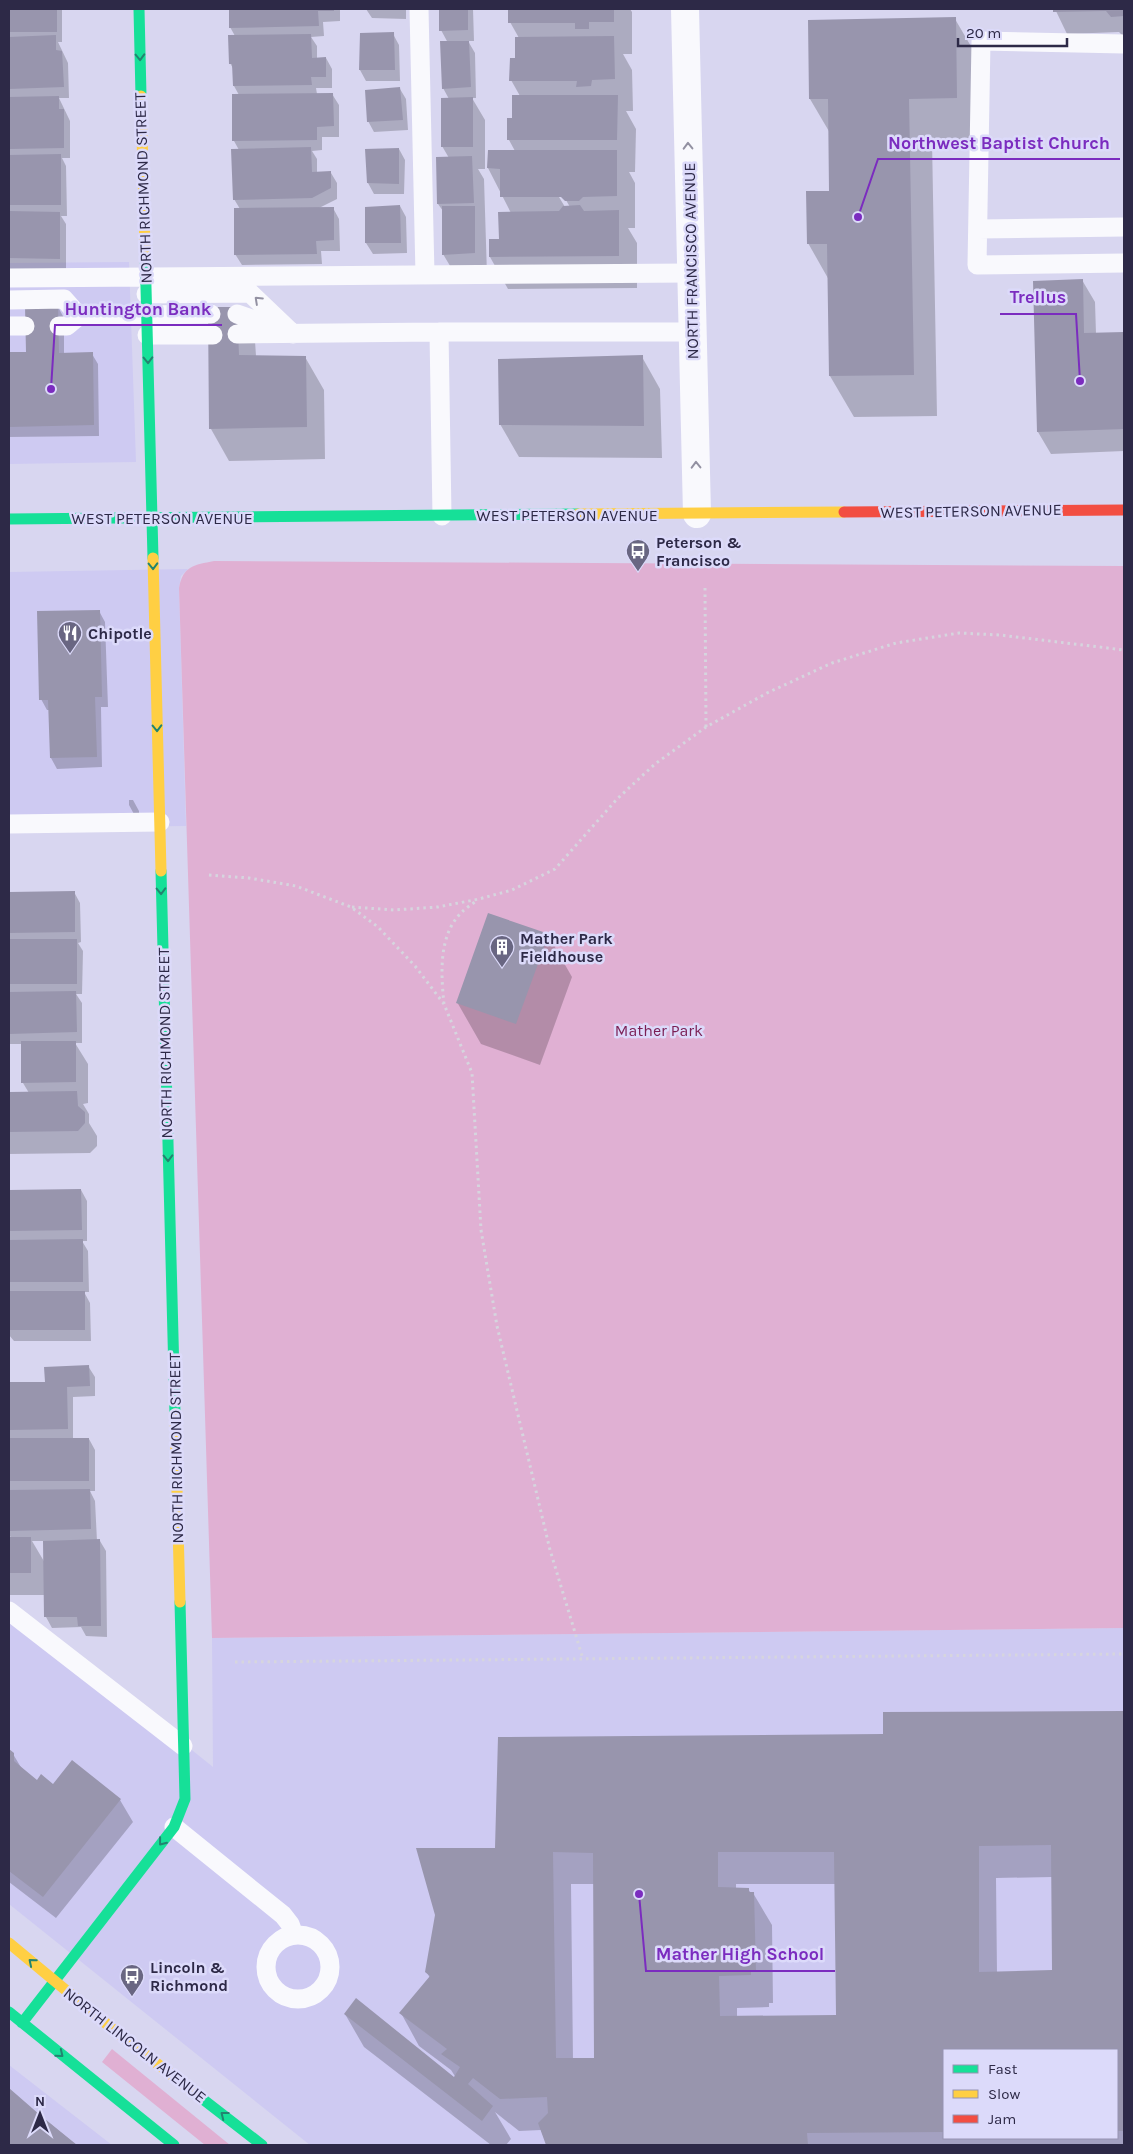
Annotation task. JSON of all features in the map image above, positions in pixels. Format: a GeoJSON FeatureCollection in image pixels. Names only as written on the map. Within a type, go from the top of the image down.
{"type":"FeatureCollection","features":[{"type":"Feature","properties":{"kind":"street","name":"NORTH RICHMOND STREET"},"geometry":{"type":"LineString","coordinates":[[22,2023],[174,1827],[184,1800],[139,9]]}},
{"type":"Feature","properties":{"kind":"street","name":"NORTH FRANCISCO AVENUE"},"geometry":{"type":"LineString","coordinates":[[685,9],[697,514]]}},
{"type":"Feature","properties":{"kind":"street","name":"WEST PETERSON AVENUE"},"geometry":{"type":"LineString","coordinates":[[9,519],[1124,510]]}},
{"type":"Feature","properties":{"kind":"street","name":"NORTH LINCOLN AVENUE"},"geometry":{"type":"LineString","coordinates":[[9,1943],[109,2026],[262,2145]]}},
{"type":"Feature","properties":{"kind":"street"},"geometry":{"type":"LineString","coordinates":[[9,2012],[174,2145]]}},
{"type":"Feature","properties":{"kind":"lane"},"geometry":{"type":"LineString","coordinates":[[419,9],[426,274]]}},
{"type":"Feature","properties":{"kind":"lane"},"geometry":{"type":"LineString","coordinates":[[1124,44],[981,42],[977,266],[1124,263]]}},
{"type":"Feature","properties":{"kind":"lane"},"geometry":{"type":"LineString","coordinates":[[978,229],[1124,227]]}},
{"type":"Feature","properties":{"kind":"lane"},"geometry":{"type":"LineString","coordinates":[[146,285],[426,274],[691,273]]}},
{"type":"Feature","properties":{"kind":"lane"},"geometry":{"type":"LineString","coordinates":[[9,278],[146,285],[250,293],[293,334]]}},
{"type":"Feature","properties":{"kind":"lane"},"geometry":{"type":"LineString","coordinates":[[9,300],[64,299],[79,316]]}},
{"type":"Feature","properties":{"kind":"lane"},"geometry":{"type":"LineString","coordinates":[[59,326],[67,326],[79,316],[211,314]]}},
{"type":"Feature","properties":{"kind":"lane"},"geometry":{"type":"LineString","coordinates":[[237,314],[293,334]]}},
{"type":"Feature","properties":{"kind":"lane"},"geometry":{"type":"LineString","coordinates":[[439,332],[442,516]]}},
{"type":"Feature","properties":{"kind":"lane"},"geometry":{"type":"LineString","coordinates":[[237,334],[692,332]]}},
{"type":"Feature","properties":{"kind":"lane"},"geometry":{"type":"LineString","coordinates":[[147,336],[213,335]]}},
{"type":"Feature","properties":{"kind":"lane"},"geometry":{"type":"LineString","coordinates":[[9,824],[160,822]]}},
{"type":"Feature","properties":{"kind":"lane"},"geometry":{"type":"LineString","coordinates":[[9,1611],[183,1746]]}},
{"type":"Feature","properties":{"kind":"lane"},"geometry":{"type":"LineString","coordinates":[[174,1827],[283,1915],[290,1924],[294,1935]]}},
{"type":"Feature","properties":{"kind":"path"},"geometry":{"type":"LineString","coordinates":[[705,588],[706,727]]}},
{"type":"Feature","properties":{"kind":"path"},"geometry":{"type":"LineString","coordinates":[[351,907],[394,910],[438,907],[512,890],[555,869],[617,798],[655,764],[706,727],[767,693],[832,663],[896,643],[959,632],[1124,650]]}},
{"type":"Feature","properties":{"kind":"path"},"geometry":{"type":"LineString","coordinates":[[209,875],[249,878],[296,886],[351,907],[378,927],[415,966],[444,1004],[472,1073],[481,1230],[497,1326],[550,1550],[583,1659]]}},
{"type":"Feature","properties":{"kind":"path"},"geometry":{"type":"LineString","coordinates":[[444,1004],[442,978],[444,949],[451,927],[461,913],[479,899]]}},
{"type":"Feature","properties":{"kind":"path"},"geometry":{"type":"LineString","coordinates":[[234,1662],[1124,1654]]}},
{"type":"Feature","properties":{"kind":"shaded area"},"geometry":{"type":"Polygon","coordinates":[[[129,262],[136,462],[9,464],[9,263],[129,262]]]}},
{"type":"Feature","properties":{"kind":"shaded area"},"geometry":{"type":"Polygon","coordinates":[[[188,569],[181,576],[179,588],[186,826],[9,828],[9,572],[188,569]]]}},
{"type":"Feature","properties":{"kind":"shaded area"},"geometry":{"type":"Polygon","coordinates":[[[9,1603],[213,1767],[212,1638],[1124,1628],[1124,2145],[310,2145],[9,1904],[9,1603]]]}},
{"type":"Feature","properties":{"kind":"shaded area"},"geometry":{"type":"Polygon","coordinates":[[[9,2065],[112,2145],[9,2145],[9,2065]]]}},
{"type":"Feature","properties":{"kind":"green space","name":"Mather Park"},"geometry":{"type":"Polygon","coordinates":[[[214,561],[1124,566],[1124,1628],[212,1638],[179,588],[183,575],[190,568],[214,561]]]}},
{"type":"Feature","properties":{"kind":"green space"},"geometry":{"type":"Polygon","coordinates":[[[112,2049],[230,2145],[205,2145],[102,2062],[112,2049]]]}},
{"type":"Feature","properties":{"kind":"building"},"geometry":{"type":"Polygon","coordinates":[[[9,9],[57,9],[57,32],[9,32],[9,9]]]}},
{"type":"Feature","properties":{"kind":"building"},"geometry":{"type":"Polygon","coordinates":[[[229,9],[334,9],[334,11],[318,11],[319,26],[229,28],[229,9]]]}},
{"type":"Feature","properties":{"kind":"building"},"geometry":{"type":"Polygon","coordinates":[[[439,9],[468,9],[468,30],[439,31],[439,9]]]}},
{"type":"Feature","properties":{"kind":"building"},"geometry":{"type":"Polygon","coordinates":[[[508,9],[614,9],[614,22],[589,22],[589,29],[575,29],[575,23],[508,23],[508,9]]]}},
{"type":"Feature","properties":{"kind":"building"},"geometry":{"type":"Polygon","coordinates":[[[1053,9],[1124,9],[1124,16],[1111,17],[1106,11],[1053,12],[1053,9]]]}},
{"type":"Feature","properties":{"kind":"building"},"geometry":{"type":"Polygon","coordinates":[[[956,17],[957,98],[909,99],[914,375],[829,376],[827,244],[807,244],[806,191],[829,191],[828,99],[809,99],[808,20],[956,17]]]}},
{"type":"Feature","properties":{"kind":"building"},"geometry":{"type":"Polygon","coordinates":[[[394,32],[395,70],[359,70],[360,33],[394,32]]]}},
{"type":"Feature","properties":{"kind":"building"},"geometry":{"type":"Polygon","coordinates":[[[311,34],[312,58],[326,57],[326,77],[311,77],[312,85],[233,86],[232,64],[229,64],[228,35],[311,34]]]}},
{"type":"Feature","properties":{"kind":"building"},"geometry":{"type":"Polygon","coordinates":[[[56,35],[56,50],[62,51],[64,87],[9,89],[9,37],[56,35]]]}},
{"type":"Feature","properties":{"kind":"building"},"geometry":{"type":"Polygon","coordinates":[[[614,36],[615,79],[592,80],[591,86],[576,87],[577,81],[509,81],[510,58],[515,58],[515,37],[614,36]]]}},
{"type":"Feature","properties":{"kind":"building"},"geometry":{"type":"Polygon","coordinates":[[[440,41],[469,41],[471,87],[442,89],[440,41]]]}},
{"type":"Feature","properties":{"kind":"building"},"geometry":{"type":"Polygon","coordinates":[[[400,87],[403,120],[367,122],[365,90],[400,87]]]}},
{"type":"Feature","properties":{"kind":"building"},"geometry":{"type":"Polygon","coordinates":[[[333,93],[334,126],[317,127],[317,140],[232,141],[232,94],[333,93]]]}},
{"type":"Feature","properties":{"kind":"building"},"geometry":{"type":"Polygon","coordinates":[[[512,95],[618,95],[617,140],[507,140],[507,118],[512,118],[512,95]]]}},
{"type":"Feature","properties":{"kind":"building"},"geometry":{"type":"Polygon","coordinates":[[[59,96],[59,109],[64,109],[64,148],[9,149],[9,97],[59,96]]]}},
{"type":"Feature","properties":{"kind":"building"},"geometry":{"type":"Polygon","coordinates":[[[473,97],[473,147],[441,147],[441,98],[473,97]]]}},
{"type":"Feature","properties":{"kind":"building"},"geometry":{"type":"Polygon","coordinates":[[[311,147],[312,172],[331,171],[331,188],[312,198],[233,200],[231,149],[311,147]]]}},
{"type":"Feature","properties":{"kind":"building"},"geometry":{"type":"Polygon","coordinates":[[[399,148],[399,184],[367,183],[365,149],[399,148]]]}},
{"type":"Feature","properties":{"kind":"building"},"geometry":{"type":"Polygon","coordinates":[[[488,150],[617,150],[617,196],[583,197],[579,201],[565,201],[561,197],[500,197],[500,169],[487,168],[488,150]]]}},
{"type":"Feature","properties":{"kind":"building"},"geometry":{"type":"Polygon","coordinates":[[[61,154],[61,205],[9,205],[9,155],[61,154]]]}},
{"type":"Feature","properties":{"kind":"building"},"geometry":{"type":"Polygon","coordinates":[[[472,156],[474,203],[437,204],[436,157],[472,156]]]}},
{"type":"Feature","properties":{"kind":"building"},"geometry":{"type":"Polygon","coordinates":[[[400,205],[401,243],[365,243],[365,207],[400,205]]]}},
{"type":"Feature","properties":{"kind":"building"},"geometry":{"type":"Polygon","coordinates":[[[580,205],[584,211],[619,210],[619,256],[489,257],[489,239],[499,239],[498,212],[559,211],[563,206],[580,205]]]}},
{"type":"Feature","properties":{"kind":"building"},"geometry":{"type":"Polygon","coordinates":[[[442,206],[475,206],[475,253],[442,255],[442,206]]]}},
{"type":"Feature","properties":{"kind":"building"},"geometry":{"type":"Polygon","coordinates":[[[334,207],[334,240],[316,241],[317,254],[234,255],[234,208],[334,207]]]}},
{"type":"Feature","properties":{"kind":"building"},"geometry":{"type":"Polygon","coordinates":[[[9,211],[60,212],[60,259],[9,258],[9,211]]]}},
{"type":"Feature","properties":{"kind":"building"},"geometry":{"type":"Polygon","coordinates":[[[1083,279],[1084,333],[1124,332],[1124,429],[1037,432],[1033,281],[1083,279]]]}},
{"type":"Feature","properties":{"kind":"building"},"geometry":{"type":"Polygon","coordinates":[[[25,306],[58,306],[59,353],[93,352],[94,425],[9,427],[9,352],[26,352],[25,306]]]}},
{"type":"Feature","properties":{"kind":"building"},"geometry":{"type":"Polygon","coordinates":[[[208,307],[237,307],[239,355],[306,356],[307,427],[209,429],[208,307]]]}},
{"type":"Feature","properties":{"kind":"building"},"geometry":{"type":"Polygon","coordinates":[[[643,355],[644,426],[499,425],[498,359],[643,355]]]}},
{"type":"Feature","properties":{"kind":"building","name":"Chipotle"},"geometry":{"type":"Polygon","coordinates":[[[100,610],[102,697],[95,697],[97,757],[50,758],[48,700],[39,700],[37,611],[100,610]]]}},
{"type":"Feature","properties":{"kind":"building"},"geometry":{"type":"Polygon","coordinates":[[[75,891],[75,932],[9,933],[9,892],[75,891]]]}},
{"type":"Feature","properties":{"kind":"building","name":"Mather Park Fieldhouse"},"geometry":{"type":"Polygon","coordinates":[[[488,913],[549,934],[516,1024],[456,1003],[488,913]]]}},
{"type":"Feature","properties":{"kind":"building"},"geometry":{"type":"Polygon","coordinates":[[[9,939],[77,939],[77,984],[9,984],[9,939]]]}},
{"type":"Feature","properties":{"kind":"building"},"geometry":{"type":"Polygon","coordinates":[[[76,991],[77,1032],[9,1034],[9,992],[76,991]]]}},
{"type":"Feature","properties":{"kind":"building"},"geometry":{"type":"Polygon","coordinates":[[[21,1041],[76,1041],[76,1082],[21,1083],[21,1041]]]}},
{"type":"Feature","properties":{"kind":"building"},"geometry":{"type":"Polygon","coordinates":[[[77,1091],[78,1106],[85,1112],[85,1123],[78,1131],[9,1132],[9,1092],[77,1091]]]}},
{"type":"Feature","properties":{"kind":"building"},"geometry":{"type":"Polygon","coordinates":[[[81,1189],[82,1230],[9,1231],[9,1190],[81,1189]]]}},
{"type":"Feature","properties":{"kind":"building"},"geometry":{"type":"Polygon","coordinates":[[[83,1239],[83,1282],[9,1282],[9,1240],[83,1239]]]}},
{"type":"Feature","properties":{"kind":"building"},"geometry":{"type":"Polygon","coordinates":[[[9,1291],[85,1291],[85,1330],[9,1330],[9,1291]]]}},
{"type":"Feature","properties":{"kind":"building"},"geometry":{"type":"Polygon","coordinates":[[[89,1365],[90,1386],[67,1387],[68,1429],[9,1430],[9,1382],[45,1382],[44,1367],[89,1365]]]}},
{"type":"Feature","properties":{"kind":"building"},"geometry":{"type":"Polygon","coordinates":[[[9,1438],[89,1438],[89,1481],[9,1481],[9,1438]]]}},
{"type":"Feature","properties":{"kind":"building"},"geometry":{"type":"Polygon","coordinates":[[[90,1489],[91,1529],[9,1531],[9,1490],[90,1489]]]}},
{"type":"Feature","properties":{"kind":"building"},"geometry":{"type":"Polygon","coordinates":[[[9,1537],[31,1537],[31,1573],[9,1573],[9,1537]]]}},
{"type":"Feature","properties":{"kind":"building"},"geometry":{"type":"Polygon","coordinates":[[[100,1539],[101,1626],[78,1626],[77,1617],[44,1617],[43,1541],[100,1539]]]}},
{"type":"Feature","properties":{"kind":"building"},"geometry":{"type":"Polygon","coordinates":[[[1124,1711],[1124,2131],[1118,2131],[1118,2049],[943,2049],[943,2132],[807,2133],[808,2145],[546,2145],[538,2123],[548,2113],[547,2097],[500,2099],[473,2078],[468,2084],[493,2106],[482,2121],[344,2014],[356,1998],[454,2077],[460,2067],[441,2054],[447,2049],[399,2013],[430,1976],[425,1972],[435,1915],[416,1848],[495,1848],[498,1737],[883,1734],[883,1712],[1124,1711]],[[1051,1845],[979,1846],[979,1972],[1052,1970],[1051,1845]],[[553,1852],[556,2058],[594,2058],[593,1853],[553,1852]],[[718,1852],[718,1887],[749,1888],[749,1892],[754,1892],[756,1972],[751,1972],[751,1975],[719,1976],[720,2016],[836,2015],[834,1852],[718,1852]]]}},
{"type":"Feature","properties":{"kind":"building"},"geometry":{"type":"Polygon","coordinates":[[[9,1749],[14,1753],[14,1761],[37,1780],[41,1774],[53,1784],[72,1760],[121,1799],[43,1897],[9,1871],[9,1749]]]}},
{"type":"Feature","properties":{"kind":"building"},"geometry":{"type":"Polygon","coordinates":[[[9,2088],[40,2115],[77,2145],[9,2145],[9,2088]]]}},
{"type":"Feature","properties":{"kind":"traffic: fast"},"geometry":{"type":"LineString","coordinates":[[139,9],[141,96]]}},
{"type":"Feature","properties":{"kind":"traffic: fast"},"geometry":{"type":"LineString","coordinates":[[145,249],[153,558]]}},
{"type":"Feature","properties":{"kind":"traffic: fast"},"geometry":{"type":"LineString","coordinates":[[9,519],[578,514]]}},
{"type":"Feature","properties":{"kind":"traffic: fast"},"geometry":{"type":"LineString","coordinates":[[161,871],[175,1414]]}},
{"type":"Feature","properties":{"kind":"traffic: fast"},"geometry":{"type":"LineString","coordinates":[[22,2023],[174,1827],[185,1799],[180,1602]]}},
{"type":"Feature","properties":{"kind":"traffic: fast"},"geometry":{"type":"LineString","coordinates":[[9,2012],[174,2145]]}},
{"type":"Feature","properties":{"kind":"traffic: fast"},"geometry":{"type":"LineString","coordinates":[[191,2090],[262,2145]]}},
{"type":"Feature","properties":{"kind":"traffic: slow"},"geometry":{"type":"LineString","coordinates":[[141,96],[145,249]]}},
{"type":"Feature","properties":{"kind":"traffic: slow"},"geometry":{"type":"LineString","coordinates":[[578,514],[844,512]]}},
{"type":"Feature","properties":{"kind":"traffic: slow"},"geometry":{"type":"LineString","coordinates":[[153,558],[161,871]]}},
{"type":"Feature","properties":{"kind":"traffic: slow"},"geometry":{"type":"LineString","coordinates":[[175,1414],[180,1602]]}},
{"type":"Feature","properties":{"kind":"traffic: slow"},"geometry":{"type":"LineString","coordinates":[[9,1943],[109,2026],[191,2090]]}},
{"type":"Feature","properties":{"kind":"traffic: jam"},"geometry":{"type":"LineString","coordinates":[[844,512],[1124,510]]}},
{"type":"Feature","properties":{"kind":"place","name":"Northwest Baptist Church"},"geometry":{"type":"Point","coordinates":[858,217]}},
{"type":"Feature","properties":{"kind":"place","name":"Trellus"},"geometry":{"type":"Point","coordinates":[1080,381]}},
{"type":"Feature","properties":{"kind":"place","name":"Huntington Bank"},"geometry":{"type":"Point","coordinates":[51,389]}},
{"type":"Feature","properties":{"kind":"place","name":"Peterson & Francisco"},"geometry":{"type":"Point","coordinates":[638,572]}},
{"type":"Feature","properties":{"kind":"place","name":"Chipotle"},"geometry":{"type":"Point","coordinates":[70,654]}},
{"type":"Feature","properties":{"kind":"place","name":"Mather Park Fieldhouse"},"geometry":{"type":"Point","coordinates":[502,968]}},
{"type":"Feature","properties":{"kind":"place","name":"Mather High School"},"geometry":{"type":"Point","coordinates":[639,1894]}},
{"type":"Feature","properties":{"kind":"place","name":"Lincoln & Richmond"},"geometry":{"type":"Point","coordinates":[132,1997]}}]}
